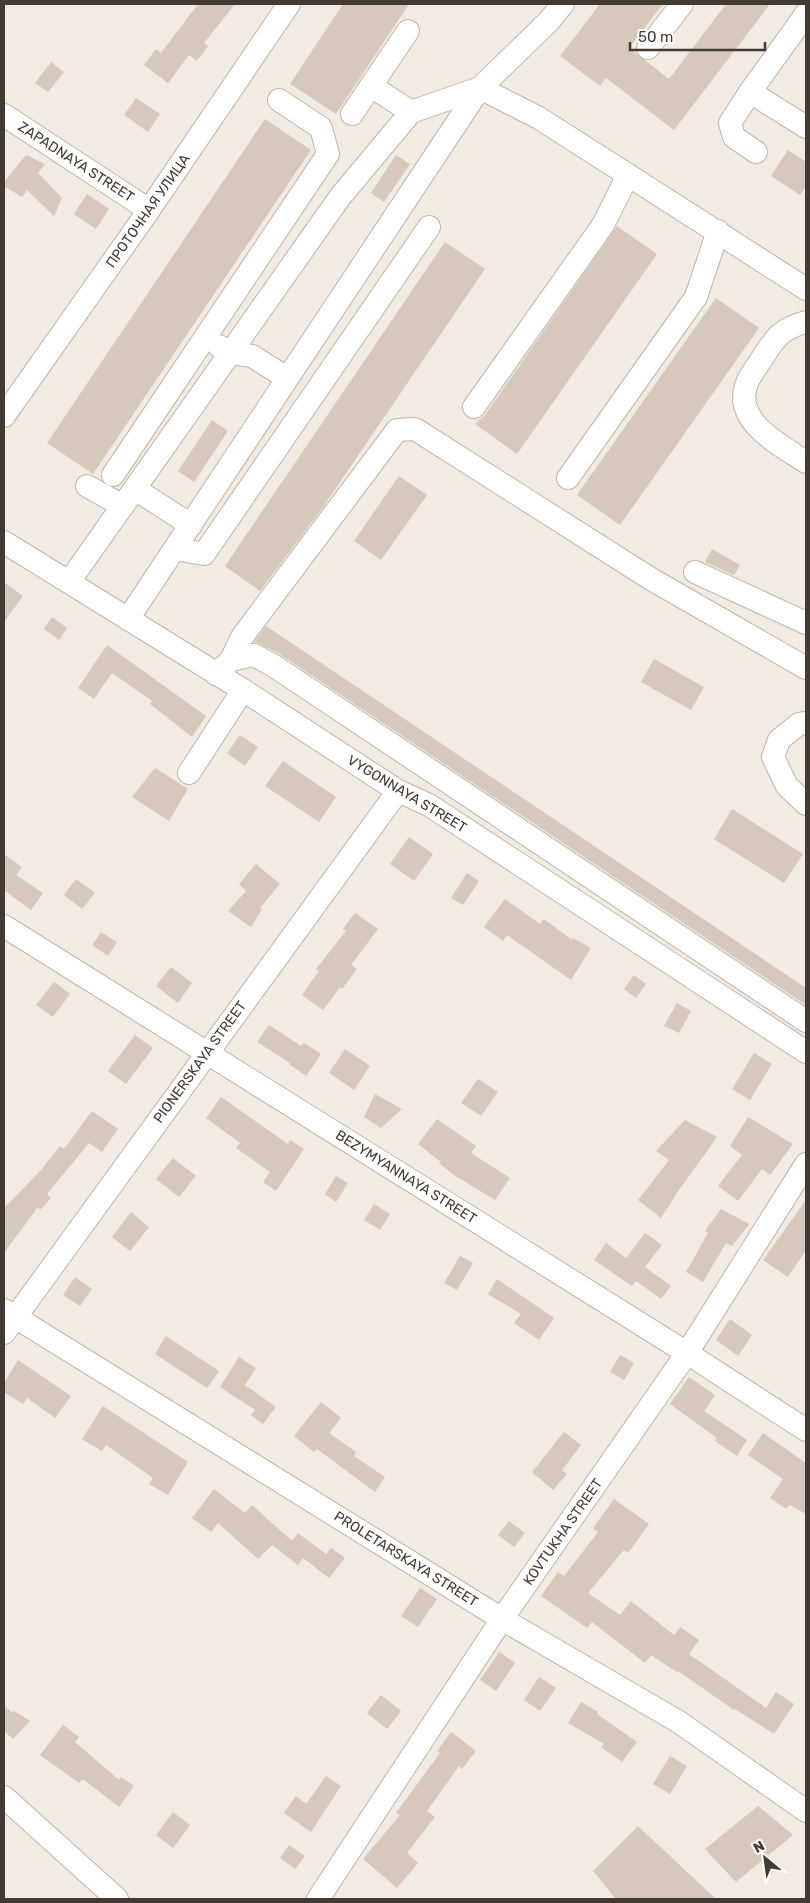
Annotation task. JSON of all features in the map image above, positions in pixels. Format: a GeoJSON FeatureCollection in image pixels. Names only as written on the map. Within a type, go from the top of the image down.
{"type":"FeatureCollection","features":[{"type":"Feature","properties":{"kind":"street","name":"ПРОТОЧНАЯ УЛИЦА"},"geometry":{"type":"LineString","coordinates":[[4,416],[149,210],[289,4]]}},
{"type":"Feature","properties":{"kind":"street"},"geometry":{"type":"LineString","coordinates":[[648,48],[682,4]]}},
{"type":"Feature","properties":{"kind":"street"},"geometry":{"type":"LineString","coordinates":[[128,619],[480,88],[553,7]]}},
{"type":"Feature","properties":{"kind":"street"},"geometry":{"type":"LineString","coordinates":[[756,152],[734,137],[730,123],[806,14]]}},
{"type":"Feature","properties":{"kind":"street"},"geometry":{"type":"LineString","coordinates":[[352,114],[408,31]]}},
{"type":"Feature","properties":{"kind":"street"},"geometry":{"type":"LineString","coordinates":[[371,86],[411,112]]}},
{"type":"Feature","properties":{"kind":"street"},"geometry":{"type":"LineString","coordinates":[[69,582],[340,197],[411,112],[480,88],[539,118],[806,289]]}},
{"type":"Feature","properties":{"kind":"street"},"geometry":{"type":"LineString","coordinates":[[750,92],[806,127]]}},
{"type":"Feature","properties":{"kind":"street"},"geometry":{"type":"LineString","coordinates":[[113,475],[328,154],[321,128],[279,100]]}},
{"type":"Feature","properties":{"kind":"street","name":"ZAPADNAYA STREET"},"geometry":{"type":"LineString","coordinates":[[4,114],[149,210]]}},
{"type":"Feature","properties":{"kind":"street"},"geometry":{"type":"LineString","coordinates":[[474,408],[603,225],[628,176]]}},
{"type":"Feature","properties":{"kind":"street"},"geometry":{"type":"LineString","coordinates":[[312,179],[340,197]]}},
{"type":"Feature","properties":{"kind":"street"},"geometry":{"type":"LineString","coordinates":[[175,549],[204,554],[429,227]]}},
{"type":"Feature","properties":{"kind":"street"},"geometry":{"type":"LineString","coordinates":[[568,478],[696,297],[718,231]]}},
{"type":"Feature","properties":{"kind":"street"},"geometry":{"type":"LineString","coordinates":[[336,305],[364,322]]}},
{"type":"Feature","properties":{"kind":"street"},"geometry":{"type":"LineString","coordinates":[[806,322],[790,326],[774,340],[747,383],[743,403],[752,421],[772,439],[806,462]]}},
{"type":"Feature","properties":{"kind":"street"},"geometry":{"type":"LineString","coordinates":[[205,337],[230,352],[252,356],[288,378]]}},
{"type":"Feature","properties":{"kind":"street"},"geometry":{"type":"LineString","coordinates":[[254,429],[279,445]]}},
{"type":"Feature","properties":{"kind":"street"},"geometry":{"type":"LineString","coordinates":[[223,667],[242,637],[396,430],[415,429],[651,579],[806,668]]}},
{"type":"Feature","properties":{"kind":"street"},"geometry":{"type":"LineString","coordinates":[[87,486],[129,497],[191,525]]}},
{"type":"Feature","properties":{"kind":"street","name":"VYGONNAYA STREET"},"geometry":{"type":"LineString","coordinates":[[4,542],[128,619],[223,667],[243,690],[398,791],[429,805],[806,1052]]}},
{"type":"Feature","properties":{"kind":"street"},"geometry":{"type":"LineString","coordinates":[[695,572],[806,623]]}},
{"type":"Feature","properties":{"kind":"street"},"geometry":{"type":"LineString","coordinates":[[223,667],[254,655],[274,666],[802,1018],[784,1036]]}},
{"type":"Feature","properties":{"kind":"street"},"geometry":{"type":"LineString","coordinates":[[189,773],[243,690]]}},
{"type":"Feature","properties":{"kind":"street"},"geometry":{"type":"LineString","coordinates":[[806,723],[799,724],[779,740],[773,757],[787,786],[806,804]]}},
{"type":"Feature","properties":{"kind":"street"},"geometry":{"type":"LineString","coordinates":[[429,805],[446,780]]}},
{"type":"Feature","properties":{"kind":"street","name":"PIONERSKAYA STREET"},"geometry":{"type":"LineString","coordinates":[[8,1320],[207,1053],[398,791]]}},
{"type":"Feature","properties":{"kind":"street","name":"BEZYMYANNAYA STREET"},"geometry":{"type":"LineString","coordinates":[[4,926],[687,1353],[806,1430]]}},
{"type":"Feature","properties":{"kind":"street","name":"KOVTUKHA STREET"},"geometry":{"type":"LineString","coordinates":[[318,1899],[502,1619],[687,1353],[806,1164]]}},
{"type":"Feature","properties":{"kind":"street","name":"PROLETARSKAYA STREET"},"geometry":{"type":"LineString","coordinates":[[8,1320],[502,1619],[679,1722],[806,1811]]}},
{"type":"Feature","properties":{"kind":"street"},"geometry":{"type":"LineString","coordinates":[[4,1797],[117,1899]]}},
{"type":"Feature","properties":{"kind":"building"},"geometry":{"type":"Polygon","coordinates":[[[198,4],[235,4],[204,43],[208,46],[197,61],[189,55],[168,83],[144,65],[156,49],[161,53],[198,4]]]}},
{"type":"Feature","properties":{"kind":"building"},"geometry":{"type":"Polygon","coordinates":[[[343,4],[409,4],[336,114],[290,84],[343,4]]]}},
{"type":"Feature","properties":{"kind":"building"},"geometry":{"type":"Polygon","coordinates":[[[600,4],[663,4],[629,48],[669,79],[726,4],[770,4],[674,130],[606,78],[600,86],[560,56],[600,4]]]}},
{"type":"Feature","properties":{"kind":"building"},"geometry":{"type":"Polygon","coordinates":[[[51,62],[64,72],[48,92],[35,83],[51,62]]]}},
{"type":"Feature","properties":{"kind":"building"},"geometry":{"type":"Polygon","coordinates":[[[136,98],[160,114],[148,132],[124,115],[136,98]]]}},
{"type":"Feature","properties":{"kind":"building"},"geometry":{"type":"Polygon","coordinates":[[[265,119],[311,150],[93,474],[47,443],[265,119]]]}},
{"type":"Feature","properties":{"kind":"building"},"geometry":{"type":"Polygon","coordinates":[[[788,150],[806,162],[806,186],[800,195],[771,176],[788,150]]]}},
{"type":"Feature","properties":{"kind":"building"},"geometry":{"type":"Polygon","coordinates":[[[26,155],[45,164],[38,173],[62,198],[54,216],[27,190],[22,197],[4,186],[4,182],[26,155]]]}},
{"type":"Feature","properties":{"kind":"building"},"geometry":{"type":"Polygon","coordinates":[[[396,155],[410,164],[384,202],[371,193],[396,155]]]}},
{"type":"Feature","properties":{"kind":"building"},"geometry":{"type":"Polygon","coordinates":[[[87,194],[109,209],[96,229],[74,214],[87,194]]]}},
{"type":"Feature","properties":{"kind":"building"},"geometry":{"type":"Polygon","coordinates":[[[617,226],[657,254],[517,454],[475,424],[485,415],[617,226]]]}},
{"type":"Feature","properties":{"kind":"building"},"geometry":{"type":"Polygon","coordinates":[[[445,242],[485,269],[321,510],[260,591],[225,566],[445,242]]]}},
{"type":"Feature","properties":{"kind":"building"},"geometry":{"type":"Polygon","coordinates":[[[716,298],[759,328],[620,525],[577,495],[716,298]]]}},
{"type":"Feature","properties":{"kind":"building"},"geometry":{"type":"Polygon","coordinates":[[[212,420],[228,431],[194,482],[178,471],[212,420]]]}},
{"type":"Feature","properties":{"kind":"building"},"geometry":{"type":"Polygon","coordinates":[[[399,476],[427,495],[381,560],[354,541],[399,476]]]}},
{"type":"Feature","properties":{"kind":"building"},"geometry":{"type":"Polygon","coordinates":[[[712,549],[740,565],[734,575],[705,562],[712,549]]]}},
{"type":"Feature","properties":{"kind":"building"},"geometry":{"type":"Polygon","coordinates":[[[4,582],[23,596],[4,622],[4,582]]]}},
{"type":"Feature","properties":{"kind":"building"},"geometry":{"type":"Polygon","coordinates":[[[52,617],[67,628],[59,640],[44,629],[52,617]]]}},
{"type":"Feature","properties":{"kind":"building"},"geometry":{"type":"Polygon","coordinates":[[[266,626],[806,988],[806,1005],[281,655],[254,642],[266,626]]]}},
{"type":"Feature","properties":{"kind":"building"},"geometry":{"type":"Polygon","coordinates":[[[107,645],[206,716],[192,737],[150,704],[152,701],[112,673],[94,699],[78,688],[107,645]]]}},
{"type":"Feature","properties":{"kind":"building"},"geometry":{"type":"Polygon","coordinates":[[[654,659],[704,687],[691,710],[641,682],[654,659]]]}},
{"type":"Feature","properties":{"kind":"building"},"geometry":{"type":"Polygon","coordinates":[[[240,735],[258,747],[245,766],[227,753],[240,735]]]}},
{"type":"Feature","properties":{"kind":"building"},"geometry":{"type":"Polygon","coordinates":[[[283,761],[336,797],[319,822],[265,786],[283,761]]]}},
{"type":"Feature","properties":{"kind":"building"},"geometry":{"type":"Polygon","coordinates":[[[155,768],[188,789],[169,821],[132,797],[155,768]]]}},
{"type":"Feature","properties":{"kind":"building"},"geometry":{"type":"Polygon","coordinates":[[[732,809],[803,854],[784,883],[714,839],[732,809]]]}},
{"type":"Feature","properties":{"kind":"building"},"geometry":{"type":"Polygon","coordinates":[[[409,837],[433,854],[414,881],[390,864],[409,837]]]}},
{"type":"Feature","properties":{"kind":"building"},"geometry":{"type":"Polygon","coordinates":[[[4,854],[22,867],[16,875],[43,893],[31,910],[5,891],[4,893],[4,854]]]}},
{"type":"Feature","properties":{"kind":"building"},"geometry":{"type":"Polygon","coordinates":[[[256,864],[280,884],[260,908],[262,909],[251,927],[228,911],[246,891],[239,884],[256,864]]]}},
{"type":"Feature","properties":{"kind":"building"},"geometry":{"type":"Polygon","coordinates":[[[467,873],[479,881],[463,905],[451,898],[467,873]]]}},
{"type":"Feature","properties":{"kind":"building"},"geometry":{"type":"Polygon","coordinates":[[[76,879],[95,893],[82,909],[64,895],[76,879]]]}},
{"type":"Feature","properties":{"kind":"building"},"geometry":{"type":"Polygon","coordinates":[[[505,899],[540,924],[544,919],[572,940],[573,938],[591,948],[571,980],[507,935],[503,941],[484,927],[505,899]]]}},
{"type":"Feature","properties":{"kind":"building"},"geometry":{"type":"Polygon","coordinates":[[[355,913],[378,929],[351,965],[357,969],[342,989],[340,987],[323,1010],[302,995],[319,971],[316,969],[346,931],[343,929],[355,913]]]}},
{"type":"Feature","properties":{"kind":"building"},"geometry":{"type":"Polygon","coordinates":[[[101,932],[117,942],[108,956],[92,945],[101,932]]]}},
{"type":"Feature","properties":{"kind":"building"},"geometry":{"type":"Polygon","coordinates":[[[171,967],[192,983],[178,1003],[156,986],[171,967]]]}},
{"type":"Feature","properties":{"kind":"building"},"geometry":{"type":"Polygon","coordinates":[[[634,975],[646,984],[636,998],[624,989],[634,975]]]}},
{"type":"Feature","properties":{"kind":"building"},"geometry":{"type":"Polygon","coordinates":[[[54,982],[70,994],[53,1017],[36,1005],[54,982]]]}},
{"type":"Feature","properties":{"kind":"building"},"geometry":{"type":"Polygon","coordinates":[[[677,1003],[691,1011],[679,1033],[664,1026],[677,1003]]]}},
{"type":"Feature","properties":{"kind":"building"},"geometry":{"type":"Polygon","coordinates":[[[269,1025],[301,1046],[304,1043],[321,1054],[306,1076],[290,1063],[257,1042],[269,1025]]]}},
{"type":"Feature","properties":{"kind":"building"},"geometry":{"type":"Polygon","coordinates":[[[135,1035],[153,1048],[126,1084],[108,1071],[135,1035]]]}},
{"type":"Feature","properties":{"kind":"building"},"geometry":{"type":"Polygon","coordinates":[[[345,1049],[370,1066],[354,1090],[329,1073],[345,1049]]]}},
{"type":"Feature","properties":{"kind":"building"},"geometry":{"type":"Polygon","coordinates":[[[754,1053],[772,1064],[750,1100],[732,1089],[754,1053]]]}},
{"type":"Feature","properties":{"kind":"building"},"geometry":{"type":"Polygon","coordinates":[[[478,1079],[498,1092],[481,1116],[461,1103],[478,1079]]]}},
{"type":"Feature","properties":{"kind":"building"},"geometry":{"type":"Polygon","coordinates":[[[375,1094],[402,1109],[381,1128],[364,1117],[375,1094]]]}},
{"type":"Feature","properties":{"kind":"building"},"geometry":{"type":"Polygon","coordinates":[[[221,1097],[288,1144],[290,1140],[304,1149],[276,1191],[263,1182],[270,1172],[236,1148],[240,1143],[206,1118],[221,1097]]]}},
{"type":"Feature","properties":{"kind":"building"},"geometry":{"type":"Polygon","coordinates":[[[92,1111],[118,1129],[102,1152],[89,1143],[47,1194],[51,1198],[40,1210],[38,1207],[4,1253],[4,1208],[40,1171],[60,1146],[64,1149],[92,1111]]]}},
{"type":"Feature","properties":{"kind":"building"},"geometry":{"type":"Polygon","coordinates":[[[748,1117],[793,1144],[770,1175],[762,1169],[738,1201],[718,1186],[742,1155],[730,1146],[748,1117]]]}},
{"type":"Feature","properties":{"kind":"building"},"geometry":{"type":"Polygon","coordinates":[[[437,1119],[476,1146],[471,1153],[510,1178],[495,1200],[454,1175],[418,1144],[437,1119]]]}},
{"type":"Feature","properties":{"kind":"building"},"geometry":{"type":"Polygon","coordinates":[[[685,1120],[717,1137],[661,1218],[638,1200],[669,1160],[656,1151],[685,1120]]]}},
{"type":"Feature","properties":{"kind":"building"},"geometry":{"type":"Polygon","coordinates":[[[173,1158],[196,1176],[179,1197],[156,1179],[173,1158]]]}},
{"type":"Feature","properties":{"kind":"building"},"geometry":{"type":"Polygon","coordinates":[[[336,1176],[348,1183],[336,1202],[325,1194],[336,1176]]]}},
{"type":"Feature","properties":{"kind":"building"},"geometry":{"type":"Polygon","coordinates":[[[806,1200],[806,1250],[788,1277],[763,1260],[806,1200]]]}},
{"type":"Feature","properties":{"kind":"building"},"geometry":{"type":"Polygon","coordinates":[[[374,1204],[390,1214],[380,1230],[364,1220],[374,1204]]]}},
{"type":"Feature","properties":{"kind":"building"},"geometry":{"type":"Polygon","coordinates":[[[721,1209],[749,1224],[732,1246],[726,1243],[703,1282],[686,1272],[708,1233],[705,1231],[721,1209]]]}},
{"type":"Feature","properties":{"kind":"building"},"geometry":{"type":"Polygon","coordinates":[[[131,1212],[149,1227],[130,1251],[112,1237],[131,1212]]]}},
{"type":"Feature","properties":{"kind":"building"},"geometry":{"type":"Polygon","coordinates":[[[645,1233],[662,1245],[645,1267],[671,1286],[661,1299],[636,1281],[632,1286],[594,1260],[606,1243],[626,1258],[645,1233]]]}},
{"type":"Feature","properties":{"kind":"building"},"geometry":{"type":"Polygon","coordinates":[[[460,1256],[473,1263],[457,1290],[444,1283],[460,1256]]]}},
{"type":"Feature","properties":{"kind":"building"},"geometry":{"type":"Polygon","coordinates":[[[75,1277],[92,1289],[80,1306],[63,1295],[75,1277]]]}},
{"type":"Feature","properties":{"kind":"building"},"geometry":{"type":"Polygon","coordinates":[[[497,1279],[554,1318],[539,1340],[514,1323],[521,1314],[488,1294],[497,1279]]]}},
{"type":"Feature","properties":{"kind":"building"},"geometry":{"type":"Polygon","coordinates":[[[730,1319],[752,1335],[738,1356],[716,1340],[730,1319]]]}},
{"type":"Feature","properties":{"kind":"building"},"geometry":{"type":"Polygon","coordinates":[[[166,1336],[219,1371],[207,1388],[155,1354],[166,1336]]]}},
{"type":"Feature","properties":{"kind":"building"},"geometry":{"type":"Polygon","coordinates":[[[620,1355],[634,1363],[624,1380],[610,1372],[620,1355]]]}},
{"type":"Feature","properties":{"kind":"building"},"geometry":{"type":"Polygon","coordinates":[[[239,1357],[256,1368],[245,1385],[276,1407],[263,1424],[251,1415],[255,1410],[220,1387],[239,1357]]]}},
{"type":"Feature","properties":{"kind":"building"},"geometry":{"type":"Polygon","coordinates":[[[18,1360],[71,1396],[55,1418],[27,1398],[23,1404],[4,1392],[4,1383],[18,1360]]]}},
{"type":"Feature","properties":{"kind":"building"},"geometry":{"type":"Polygon","coordinates":[[[689,1377],[715,1395],[704,1411],[747,1440],[737,1456],[715,1441],[717,1438],[670,1404],[689,1377]]]}},
{"type":"Feature","properties":{"kind":"building"},"geometry":{"type":"Polygon","coordinates":[[[321,1402],[341,1418],[329,1433],[356,1452],[354,1456],[385,1477],[375,1492],[317,1449],[314,1452],[294,1436],[321,1402]]]}},
{"type":"Feature","properties":{"kind":"building"},"geometry":{"type":"Polygon","coordinates":[[[103,1406],[188,1462],[168,1495],[149,1484],[153,1478],[106,1445],[102,1451],[82,1439],[103,1406]]]}},
{"type":"Feature","properties":{"kind":"building"},"geometry":{"type":"Polygon","coordinates":[[[564,1432],[581,1445],[562,1470],[567,1474],[553,1490],[532,1472],[564,1432]]]}},
{"type":"Feature","properties":{"kind":"building"},"geometry":{"type":"Polygon","coordinates":[[[763,1433],[806,1463],[806,1514],[790,1505],[786,1509],[770,1498],[783,1479],[748,1455],[763,1433]]]}},
{"type":"Feature","properties":{"kind":"building"},"geometry":{"type":"Polygon","coordinates":[[[214,1489],[245,1513],[252,1505],[292,1541],[298,1533],[326,1554],[331,1548],[345,1558],[329,1578],[303,1558],[298,1565],[272,1545],[258,1559],[218,1523],[211,1532],[192,1518],[214,1489]]]}},
{"type":"Feature","properties":{"kind":"building"},"geometry":{"type":"Polygon","coordinates":[[[614,1499],[649,1524],[628,1553],[624,1550],[588,1593],[620,1615],[631,1601],[674,1635],[680,1627],[699,1640],[689,1654],[766,1708],[776,1692],[794,1704],[774,1734],[651,1655],[645,1663],[592,1622],[587,1628],[541,1596],[558,1572],[564,1576],[598,1532],[593,1528],[614,1499]]]}},
{"type":"Feature","properties":{"kind":"building"},"geometry":{"type":"Polygon","coordinates":[[[509,1521],[525,1533],[514,1547],[498,1535],[509,1521]]]}},
{"type":"Feature","properties":{"kind":"building"},"geometry":{"type":"Polygon","coordinates":[[[420,1588],[437,1599],[418,1627],[401,1616],[420,1588]]]}},
{"type":"Feature","properties":{"kind":"building"},"geometry":{"type":"Polygon","coordinates":[[[499,1652],[515,1663],[496,1691],[480,1680],[499,1652]]]}},
{"type":"Feature","properties":{"kind":"building"},"geometry":{"type":"Polygon","coordinates":[[[539,1677],[556,1688],[540,1711],[524,1700],[539,1677]]]}},
{"type":"Feature","properties":{"kind":"building"},"geometry":{"type":"Polygon","coordinates":[[[381,1695],[401,1711],[387,1729],[367,1713],[381,1695]]]}},
{"type":"Feature","properties":{"kind":"building"},"geometry":{"type":"Polygon","coordinates":[[[581,1702],[598,1712],[597,1714],[637,1742],[622,1762],[601,1747],[604,1744],[568,1723],[581,1702]]]}},
{"type":"Feature","properties":{"kind":"building"},"geometry":{"type":"Polygon","coordinates":[[[4,1705],[12,1713],[14,1711],[30,1721],[13,1739],[4,1731],[4,1705]]]}},
{"type":"Feature","properties":{"kind":"building"},"geometry":{"type":"Polygon","coordinates":[[[63,1725],[79,1737],[75,1742],[119,1780],[121,1777],[134,1786],[119,1807],[83,1779],[79,1783],[40,1755],[63,1725]]]}},
{"type":"Feature","properties":{"kind":"building"},"geometry":{"type":"Polygon","coordinates":[[[451,1732],[476,1751],[462,1769],[459,1766],[427,1811],[435,1817],[407,1853],[418,1863],[397,1888],[363,1859],[400,1815],[396,1813],[440,1753],[437,1751],[451,1732]]]}},
{"type":"Feature","properties":{"kind":"building"},"geometry":{"type":"Polygon","coordinates":[[[670,1756],[687,1766],[670,1794],[653,1784],[670,1756]]]}},
{"type":"Feature","properties":{"kind":"building"},"geometry":{"type":"Polygon","coordinates":[[[326,1776],[341,1786],[311,1832],[284,1813],[296,1796],[306,1804],[326,1776]]]}},
{"type":"Feature","properties":{"kind":"building"},"geometry":{"type":"Polygon","coordinates":[[[758,1806],[793,1835],[736,1882],[705,1849],[758,1806]]]}},
{"type":"Feature","properties":{"kind":"building"},"geometry":{"type":"Polygon","coordinates":[[[173,1812],[190,1825],[173,1848],[156,1835],[173,1812]]]}},
{"type":"Feature","properties":{"kind":"building"},"geometry":{"type":"Polygon","coordinates":[[[638,1826],[716,1899],[616,1899],[593,1871],[638,1826]]]}},
{"type":"Feature","properties":{"kind":"building"},"geometry":{"type":"Polygon","coordinates":[[[289,1845],[305,1856],[295,1869],[280,1858],[289,1845]]]}}]}
